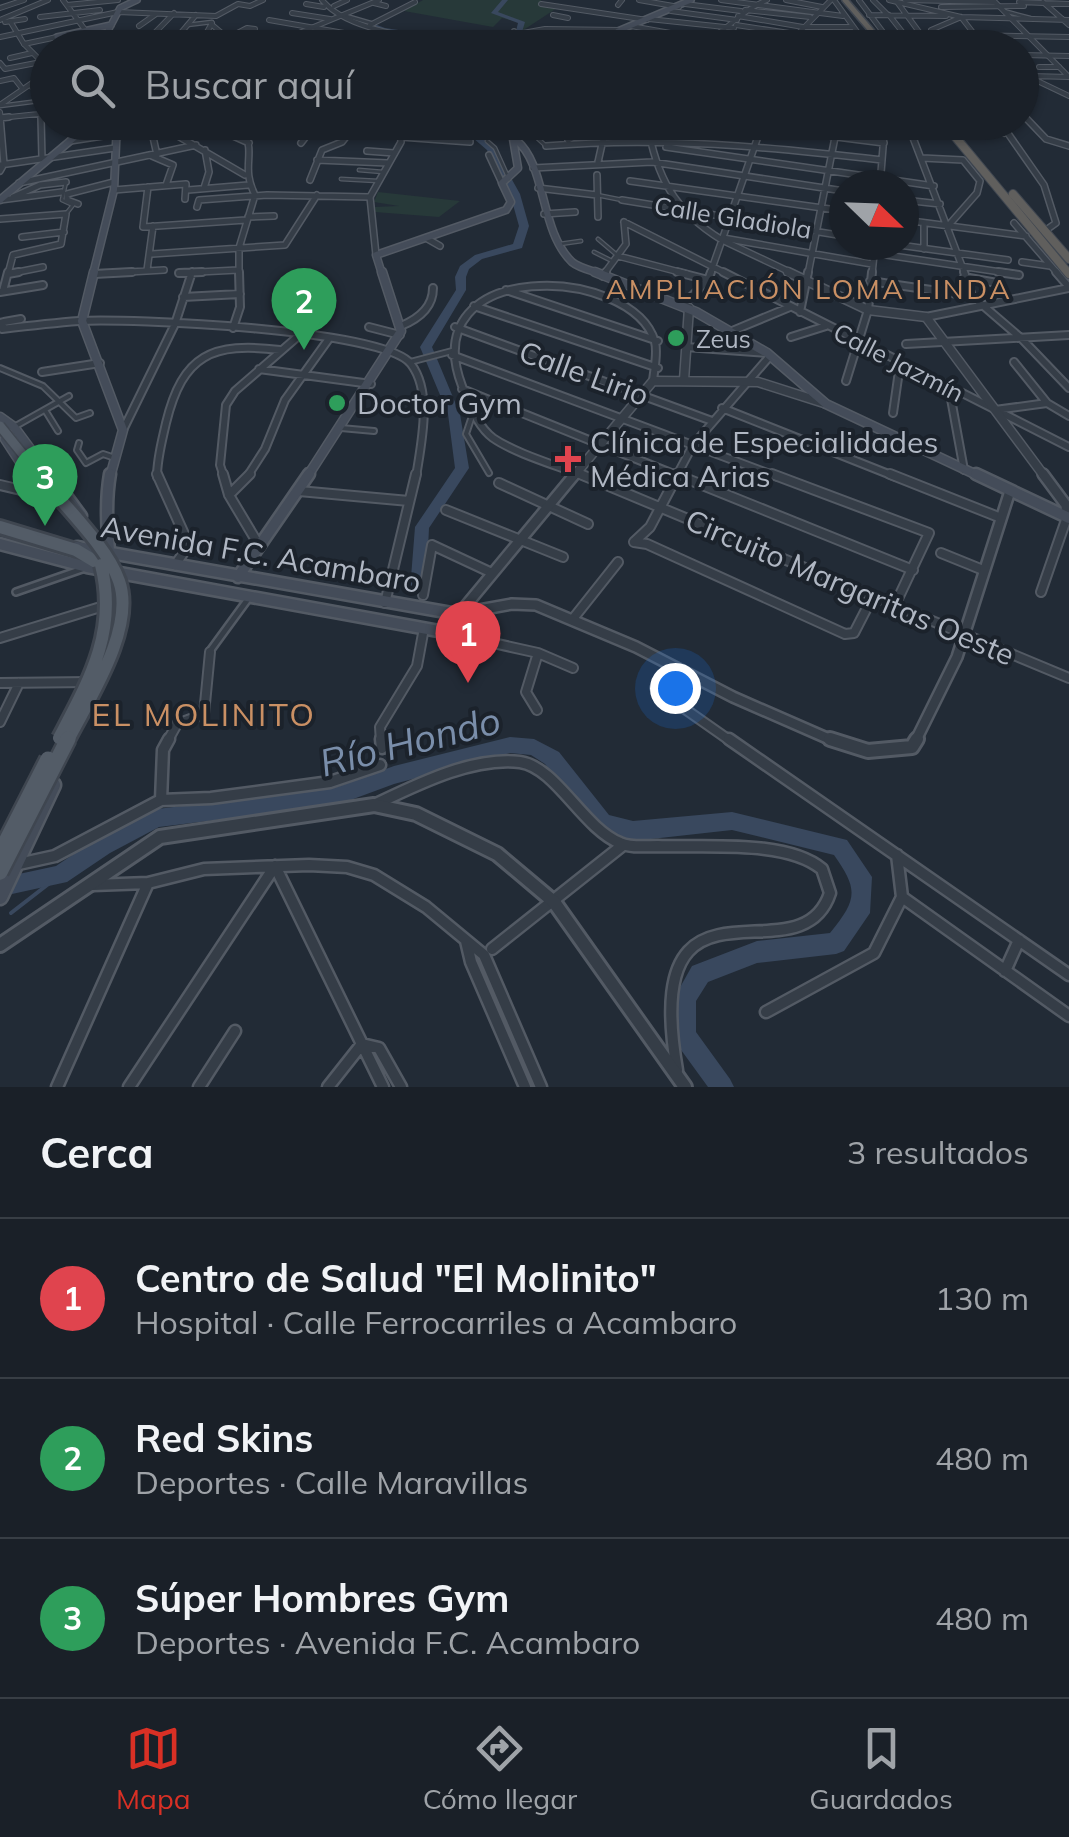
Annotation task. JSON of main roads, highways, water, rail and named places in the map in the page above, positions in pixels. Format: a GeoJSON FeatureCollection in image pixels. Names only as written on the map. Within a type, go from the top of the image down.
{"type":"FeatureCollection","features":[{"type":"Feature","properties":{"kind":"highway"},"geometry":{"type":"LineString","coordinates":[[840,0],[869,30]]}},
{"type":"Feature","properties":{"kind":"highway"},"geometry":{"type":"LineString","coordinates":[[840,0],[869,30]]}},
{"type":"Feature","properties":{"kind":"highway"},"geometry":{"type":"LineString","coordinates":[[961,140],[1069,274]]}},
{"type":"Feature","properties":{"kind":"highway"},"geometry":{"type":"LineString","coordinates":[[963,140],[1069,259]]}},
{"type":"Feature","properties":{"kind":"highway"},"geometry":{"type":"LineString","coordinates":[[1004,184],[1016,190],[1049,228],[1057,246]]}},
{"type":"Feature","properties":{"kind":"main road"},"geometry":{"type":"LineString","coordinates":[[108,30],[119,10],[136,0]]}},
{"type":"Feature","properties":{"kind":"main road"},"geometry":{"type":"LineString","coordinates":[[621,30],[685,2]]}},
{"type":"Feature","properties":{"kind":"main road"},"geometry":{"type":"LineString","coordinates":[[90,30],[111,25]]}},
{"type":"Feature","properties":{"kind":"main road"},"geometry":{"type":"LineString","coordinates":[[0,200],[71,140]]}},
{"type":"Feature","properties":{"kind":"main road"},"geometry":{"type":"LineString","coordinates":[[0,897],[96,682],[116,602],[105,502],[112,458],[123,430],[108,399],[100,363],[82,321],[114,186],[117,140]]}},
{"type":"Feature","properties":{"kind":"main road"},"geometry":{"type":"LineString","coordinates":[[238,578],[392,352],[400,331],[376,255],[504,212],[511,202],[505,180],[518,168],[513,149],[516,140],[526,148],[544,214],[571,262],[686,307],[732,330],[769,355],[826,404],[1068,518]]}},
{"type":"Feature","properties":{"kind":"main road"},"geometry":{"type":"LineString","coordinates":[[0,417],[14,427],[47,468],[108,554]]}},
{"type":"Feature","properties":{"kind":"main road"},"geometry":{"type":"LineString","coordinates":[[0,430],[32,480],[25,491],[44,482],[47,468]]}},
{"type":"Feature","properties":{"kind":"main road"},"geometry":{"type":"LineString","coordinates":[[0,430],[109,562],[120,584],[122,614],[109,660],[0,868]]}},
{"type":"Feature","properties":{"kind":"main road","name":"Avenida F.C. Acambaro"},"geometry":{"type":"LineString","coordinates":[[0,524],[48,542],[108,554],[457,614]]}},
{"type":"Feature","properties":{"kind":"main road","name":"Avenida F.C. Acambaro"},"geometry":{"type":"LineString","coordinates":[[0,524],[91,557],[112,576]]}},
{"type":"Feature","properties":{"kind":"main road","name":"Avenida F.C. Acambaro"},"geometry":{"type":"LineString","coordinates":[[0,544],[112,576],[250,597],[398,628],[444,632]]}},
{"type":"Feature","properties":{"kind":"main road"},"geometry":{"type":"LineString","coordinates":[[0,868],[115,652],[125,616],[112,576]]}},
{"type":"Feature","properties":{"kind":"main road"},"geometry":{"type":"LineString","coordinates":[[0,853],[99,661],[111,616],[112,576]]}},
{"type":"Feature","properties":{"kind":"waterway"},"geometry":{"type":"LineString","coordinates":[[505,0],[494,13],[522,22],[520,30]]}},
{"type":"Feature","properties":{"kind":"waterway"},"geometry":{"type":"LineString","coordinates":[[347,16],[384,30]]}},
{"type":"Feature","properties":{"kind":"waterway"},"geometry":{"type":"LineString","coordinates":[[418,590],[422,527],[462,468],[454,414],[426,347],[461,290],[464,268],[478,257],[518,246],[524,226],[515,194],[491,149],[480,140]]}},
{"type":"Feature","properties":{"kind":"waterway","name":"Río Hondo"},"geometry":{"type":"LineString","coordinates":[[12,884],[60,875],[103,846],[157,818],[337,796],[394,775],[510,745],[534,747],[552,758],[603,823],[633,831],[732,821],[840,847],[862,877],[860,913],[836,943],[757,952],[700,974],[685,998],[684,1035],[722,1087]]}},
{"type":"Feature","properties":{"kind":"waterway"},"geometry":{"type":"LineString","coordinates":[[11,913],[60,875]]}},
{"type":"Feature","properties":{"kind":"place","name":"Zeus"},"geometry":{"type":"Point","coordinates":[676,338]}},
{"type":"Feature","properties":{"kind":"place","name":"Red Skins"},"geometry":{"type":"Point","coordinates":[304,350]}},
{"type":"Feature","properties":{"kind":"place","name":"Doctor Gym"},"geometry":{"type":"Point","coordinates":[337,403]}},
{"type":"Feature","properties":{"kind":"place","name":"Clínica de Especialidades Médica Arias"},"geometry":{"type":"Point","coordinates":[568,459]}},
{"type":"Feature","properties":{"kind":"place","name":"Súper Hombres Gym"},"geometry":{"type":"Point","coordinates":[45,526]}},
{"type":"Feature","properties":{"kind":"place","name":"Centro de Salud \"El Molinito\""},"geometry":{"type":"Point","coordinates":[468,683]}},
{"type":"Feature","properties":{"kind":"district","name":"AMPLIACIÓN LOMA LINDA"},"geometry":{"type":"Point","coordinates":[809,288]}},
{"type":"Feature","properties":{"kind":"district","name":"EL MOLINITO"},"geometry":{"type":"Point","coordinates":[204,714]}}]}
